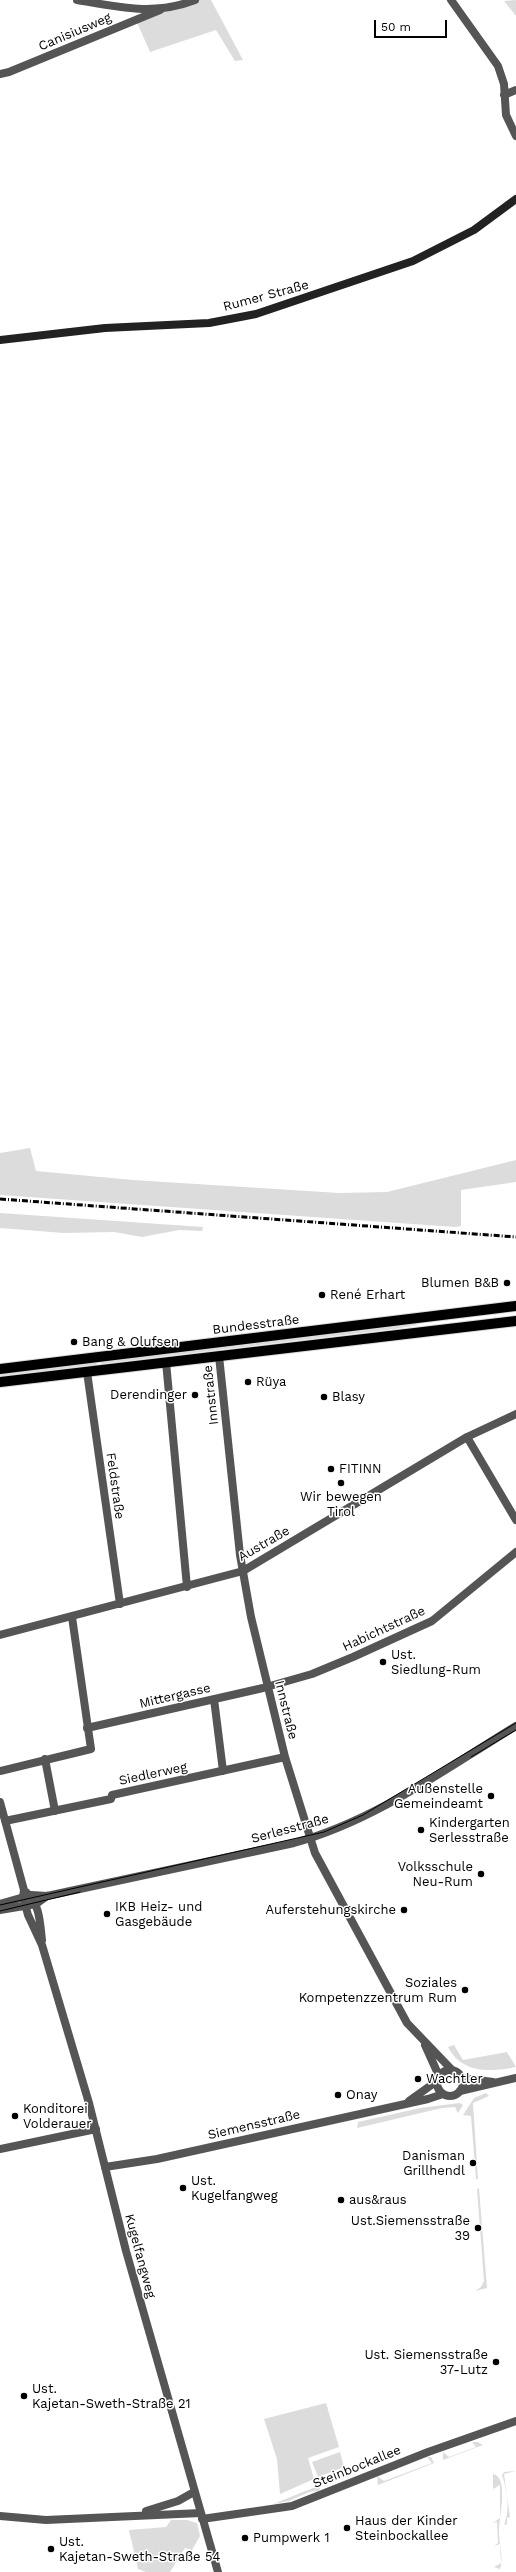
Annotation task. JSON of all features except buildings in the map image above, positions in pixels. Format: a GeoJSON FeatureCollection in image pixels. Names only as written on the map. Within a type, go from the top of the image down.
{"type":"FeatureCollection","features":[{"type":"Feature","properties":{"kind":"main road","name":"Rumer Straße"},"geometry":{"type":"LineString","coordinates":[[0,340],[105,328],[209,323],[256,314],[384,272],[432,253],[474,230],[516,199]]}},
{"type":"Feature","properties":{"kind":"main road","name":"Bundesstraße"},"geometry":{"type":"LineString","coordinates":[[0,1369],[516,1306]]}},
{"type":"Feature","properties":{"kind":"main road","name":"Bundesstraße"},"geometry":{"type":"LineString","coordinates":[[0,1382],[516,1321]]}},
{"type":"Feature","properties":{"kind":"street","name":"Canisiusweg"},"geometry":{"type":"LineString","coordinates":[[77,0],[160,10]]}},
{"type":"Feature","properties":{"kind":"street","name":"Canisiusweg"},"geometry":{"type":"LineString","coordinates":[[0,74],[9,72],[160,10],[174,8],[195,0]]}},
{"type":"Feature","properties":{"kind":"street"},"geometry":{"type":"LineString","coordinates":[[451,0],[498,66],[504,95],[506,115],[516,136]]}},
{"type":"Feature","properties":{"kind":"street"},"geometry":{"type":"LineString","coordinates":[[504,95],[516,90]]}},
{"type":"Feature","properties":{"kind":"street","name":"Innstraße"},"geometry":{"type":"LineString","coordinates":[[219,1356],[243,1571],[267,1687],[285,1757],[310,1839],[315,1853],[407,2023],[423,2041],[442,2056],[453,2070]]}},
{"type":"Feature","properties":{"kind":"street"},"geometry":{"type":"LineString","coordinates":[[166,1362],[187,1587]]}},
{"type":"Feature","properties":{"kind":"street","name":"Feldstraße"},"geometry":{"type":"LineString","coordinates":[[87,1372],[120,1604]]}},
{"type":"Feature","properties":{"kind":"street","name":"Austraße"},"geometry":{"type":"LineString","coordinates":[[0,1635],[187,1587],[243,1571],[467,1437],[516,1414]]}},
{"type":"Feature","properties":{"kind":"street"},"geometry":{"type":"LineString","coordinates":[[467,1437],[516,1520]]}},
{"type":"Feature","properties":{"kind":"street","name":"Habichtstraße"},"geometry":{"type":"LineString","coordinates":[[267,1687],[312,1674],[432,1621],[516,1552]]}},
{"type":"Feature","properties":{"kind":"street"},"geometry":{"type":"LineString","coordinates":[[0,1771],[91,1749],[72,1617]]}},
{"type":"Feature","properties":{"kind":"street","name":"Mittergasse"},"geometry":{"type":"LineString","coordinates":[[87,1728],[267,1687]]}},
{"type":"Feature","properties":{"kind":"street"},"geometry":{"type":"LineString","coordinates":[[214,1699],[223,1771]]}},
{"type":"Feature","properties":{"kind":"street","name":"Serlesstraße"},"geometry":{"type":"LineString","coordinates":[[0,1904],[26,1894],[47,1896],[310,1839],[364,1817],[516,1726]]}},
{"type":"Feature","properties":{"kind":"street","name":"Siedlerweg"},"geometry":{"type":"LineString","coordinates":[[5,1821],[111,1799],[112,1795],[285,1757]]}},
{"type":"Feature","properties":{"kind":"street"},"geometry":{"type":"LineString","coordinates":[[45,1759],[55,1811]]}},
{"type":"Feature","properties":{"kind":"street","name":"Kugelfangweg"},"geometry":{"type":"LineString","coordinates":[[0,1802],[26,1894],[25,1906],[42,1945],[96,2129],[126,2251],[218,2572]]}},
{"type":"Feature","properties":{"kind":"street","name":"Kugelfangweg"},"geometry":{"type":"LineString","coordinates":[[26,1894],[36,1904],[42,1945]]}},
{"type":"Feature","properties":{"kind":"street","name":"Serlesstraße"},"geometry":{"type":"LineString","coordinates":[[36,1904],[47,1896]]}},
{"type":"Feature","properties":{"kind":"street"},"geometry":{"type":"LineString","coordinates":[[0,1910],[36,1904]]}},
{"type":"Feature","properties":{"kind":"street","name":"Innstraße"},"geometry":{"type":"LineString","coordinates":[[423,2041],[438,2078]]}},
{"type":"Feature","properties":{"kind":"street"},"geometry":{"type":"LineString","coordinates":[[496,2083],[462,2078],[453,2070],[445,2071],[438,2078],[438,2090],[443,2094],[453,2095],[460,2091],[496,2083],[516,2078]]}},
{"type":"Feature","properties":{"kind":"street","name":"Siemensstraße"},"geometry":{"type":"LineString","coordinates":[[407,2103],[438,2078]]}},
{"type":"Feature","properties":{"kind":"street"},"geometry":{"type":"LineString","coordinates":[[460,2091],[462,2078]]}},
{"type":"Feature","properties":{"kind":"street","name":"Siemensstraße"},"geometry":{"type":"LineString","coordinates":[[105,2167],[157,2159],[428,2099],[443,2094]]}},
{"type":"Feature","properties":{"kind":"street"},"geometry":{"type":"LineString","coordinates":[[0,2149],[96,2129]]}},
{"type":"Feature","properties":{"kind":"street","name":"Steinbockallee"},"geometry":{"type":"LineString","coordinates":[[136,2514],[202,2516],[292,2506],[428,2452],[516,2421]]}},
{"type":"Feature","properties":{"kind":"street"},"geometry":{"type":"LineString","coordinates":[[0,2516],[46,2520],[136,2514],[178,2501],[194,2492]]}},
{"type":"Feature","properties":{"kind":"shaded area"},"geometry":{"type":"Polygon","coordinates":[[[195,0],[211,0],[243,60],[235,61],[216,30],[150,52],[136,20],[195,0]]]}},
{"type":"Feature","properties":{"kind":"shaded area"},"geometry":{"type":"Polygon","coordinates":[[[516,0],[516,16],[504,1],[516,0]]]}},
{"type":"Feature","properties":{"kind":"shaded area"},"geometry":{"type":"Polygon","coordinates":[[[30,1148],[36,1171],[133,1180],[339,1193],[387,1192],[516,1160],[516,1182],[461,1190],[461,1226],[455,1227],[0,1195],[0,1153],[30,1148]]]}},
{"type":"Feature","properties":{"kind":"shaded area"},"geometry":{"type":"Polygon","coordinates":[[[0,1213],[203,1227],[202,1231],[179,1230],[142,1237],[114,1232],[64,1233],[0,1228],[0,1213]]]}},
{"type":"Feature","properties":{"kind":"shaded area"},"geometry":{"type":"Polygon","coordinates":[[[416,1324],[418,1325],[101,1364],[101,1362],[416,1324]]]}},
{"type":"Feature","properties":{"kind":"shaded area"},"geometry":{"type":"Polygon","coordinates":[[[96,1362],[97,1365],[0,1376],[0,1374],[96,1362]]]}},
{"type":"Feature","properties":{"kind":"shaded area"},"geometry":{"type":"Polygon","coordinates":[[[454,2045],[463,2060],[507,2052],[516,2067],[487,2070],[469,2067],[454,2056],[448,2047],[454,2045]]]}},
{"type":"Feature","properties":{"kind":"shaded area"},"geometry":{"type":"Polygon","coordinates":[[[486,2093],[489,2096],[473,2103],[478,2179],[476,2179],[471,2116],[463,2115],[474,2098],[486,2093]]]}},
{"type":"Feature","properties":{"kind":"shaded area"},"geometry":{"type":"Polygon","coordinates":[[[460,2103],[463,2105],[458,2113],[455,2107],[442,2108],[357,2128],[358,2122],[420,2108],[460,2103]]]}},
{"type":"Feature","properties":{"kind":"shaded area"},"geometry":{"type":"Polygon","coordinates":[[[479,2188],[487,2288],[475,2291],[481,2287],[484,2281],[477,2189],[479,2188]]]}},
{"type":"Feature","properties":{"kind":"shaded area"},"geometry":{"type":"Polygon","coordinates":[[[326,2403],[339,2447],[308,2458],[314,2479],[280,2494],[277,2459],[264,2419],[326,2403]]]}},
{"type":"Feature","properties":{"kind":"shaded area"},"geometry":{"type":"Polygon","coordinates":[[[472,2442],[478,2442],[483,2445],[443,2460],[443,2452],[449,2457],[476,2447],[472,2442]]]}},
{"type":"Feature","properties":{"kind":"shaded area"},"geometry":{"type":"Polygon","coordinates":[[[340,2452],[344,2467],[318,2477],[312,2462],[340,2452]]]}},
{"type":"Feature","properties":{"kind":"shaded area"},"geometry":{"type":"Polygon","coordinates":[[[427,2457],[431,2457],[434,2463],[378,2485],[377,2476],[384,2481],[432,2463],[427,2457]]]}},
{"type":"Feature","properties":{"kind":"shaded area"},"geometry":{"type":"Polygon","coordinates":[[[516,2471],[504,2474],[510,2517],[507,2518],[507,2524],[504,2525],[508,2504],[502,2475],[504,2472],[516,2471]]]}},
{"type":"Feature","properties":{"kind":"shaded area"},"geometry":{"type":"Polygon","coordinates":[[[493,2474],[498,2477],[501,2483],[502,2500],[500,2518],[500,2485],[493,2489],[493,2474]]]}},
{"type":"Feature","properties":{"kind":"shaded area"},"geometry":{"type":"Polygon","coordinates":[[[318,2486],[320,2488],[319,2491],[309,2492],[289,2501],[273,2504],[318,2486]]]}},
{"type":"Feature","properties":{"kind":"shaded area"},"geometry":{"type":"Polygon","coordinates":[[[500,2518],[500,2544],[494,2546],[498,2543],[497,2522],[493,2523],[500,2518]]]}},
{"type":"Feature","properties":{"kind":"shaded area"},"geometry":{"type":"Polygon","coordinates":[[[171,2520],[187,2520],[197,2523],[200,2536],[192,2550],[185,2548],[170,2572],[146,2572],[138,2569],[129,2530],[166,2527],[171,2520]]]}},
{"type":"Feature","properties":{"kind":"shaded area"},"geometry":{"type":"Polygon","coordinates":[[[501,2563],[500,2569],[494,2567],[501,2563]]]}},
{"type":"Feature","properties":{"kind":"tram line"},"geometry":{"type":"LineString","coordinates":[[0,1905],[324,1832],[363,1815],[516,1723]]}},
{"type":"Feature","properties":{"kind":"tram line"},"geometry":{"type":"LineString","coordinates":[[471,1757],[516,1730]]}},
{"type":"Feature","properties":{"kind":"tram line"},"geometry":{"type":"LineString","coordinates":[[0,1911],[80,1892]]}},
{"type":"Feature","properties":{"kind":"railway"},"geometry":{"type":"LineString","coordinates":[[0,1199],[516,1237]]}},
{"type":"Feature","properties":{"kind":"place","name":"Blumen B&B"},"geometry":{"type":"Point","coordinates":[507,1283]}},
{"type":"Feature","properties":{"kind":"place","name":"René Erhart"},"geometry":{"type":"Point","coordinates":[322,1295]}},
{"type":"Feature","properties":{"kind":"place","name":"Bang & Olufsen"},"geometry":{"type":"Point","coordinates":[74,1342]}},
{"type":"Feature","properties":{"kind":"place","name":"Rüya"},"geometry":{"type":"Point","coordinates":[248,1382]}},
{"type":"Feature","properties":{"kind":"place","name":"Derendinger"},"geometry":{"type":"Point","coordinates":[195,1395]}},
{"type":"Feature","properties":{"kind":"place","name":"Blasy"},"geometry":{"type":"Point","coordinates":[324,1397]}},
{"type":"Feature","properties":{"kind":"place","name":"FITINN"},"geometry":{"type":"Point","coordinates":[331,1469]}},
{"type":"Feature","properties":{"kind":"place","name":"Wir bewegen Tirol"},"geometry":{"type":"Point","coordinates":[341,1483]}},
{"type":"Feature","properties":{"kind":"place","name":"Ust. Siedlung-Rum"},"geometry":{"type":"Point","coordinates":[383,1662]}},
{"type":"Feature","properties":{"kind":"place","name":"Außenstelle Gemeindeamt"},"geometry":{"type":"Point","coordinates":[491,1796]}},
{"type":"Feature","properties":{"kind":"place","name":"Kindergarten Serlesstraße"},"geometry":{"type":"Point","coordinates":[421,1830]}},
{"type":"Feature","properties":{"kind":"place","name":"Volksschule Neu-Rum"},"geometry":{"type":"Point","coordinates":[481,1874]}},
{"type":"Feature","properties":{"kind":"place","name":"Auferstehungskirche"},"geometry":{"type":"Point","coordinates":[404,1910]}},
{"type":"Feature","properties":{"kind":"place","name":"IKB Heiz- und Gasgebäude"},"geometry":{"type":"Point","coordinates":[107,1914]}},
{"type":"Feature","properties":{"kind":"place","name":"Soziales Kompetenzzentrum Rum"},"geometry":{"type":"Point","coordinates":[465,1990]}},
{"type":"Feature","properties":{"kind":"place","name":"Wachtler"},"geometry":{"type":"Point","coordinates":[418,2079]}},
{"type":"Feature","properties":{"kind":"place","name":"Onay"},"geometry":{"type":"Point","coordinates":[338,2095]}},
{"type":"Feature","properties":{"kind":"place","name":"Konditorei Volderauer"},"geometry":{"type":"Point","coordinates":[15,2116]}},
{"type":"Feature","properties":{"kind":"place","name":"Danisman Grillhendl"},"geometry":{"type":"Point","coordinates":[473,2163]}},
{"type":"Feature","properties":{"kind":"place","name":"Ust. Kugelfangweg"},"geometry":{"type":"Point","coordinates":[183,2188]}},
{"type":"Feature","properties":{"kind":"place","name":"aus&raus"},"geometry":{"type":"Point","coordinates":[341,2200]}},
{"type":"Feature","properties":{"kind":"place","name":"Ust.Siemensstraße 39"},"geometry":{"type":"Point","coordinates":[478,2228]}},
{"type":"Feature","properties":{"kind":"place","name":"Ust. Siemensstraße 37-Lutz"},"geometry":{"type":"Point","coordinates":[496,2362]}},
{"type":"Feature","properties":{"kind":"place","name":"Ust. Kajetan-Sweth-Straße 21"},"geometry":{"type":"Point","coordinates":[24,2396]}},
{"type":"Feature","properties":{"kind":"place","name":"Haus der Kinder Steinbockallee"},"geometry":{"type":"Point","coordinates":[347,2528]}},
{"type":"Feature","properties":{"kind":"place","name":"Pumpwerk 1"},"geometry":{"type":"Point","coordinates":[245,2538]}},
{"type":"Feature","properties":{"kind":"place","name":"Ust. Kajetan-Sweth-Straße 54"},"geometry":{"type":"Point","coordinates":[51,2549]}}]}
